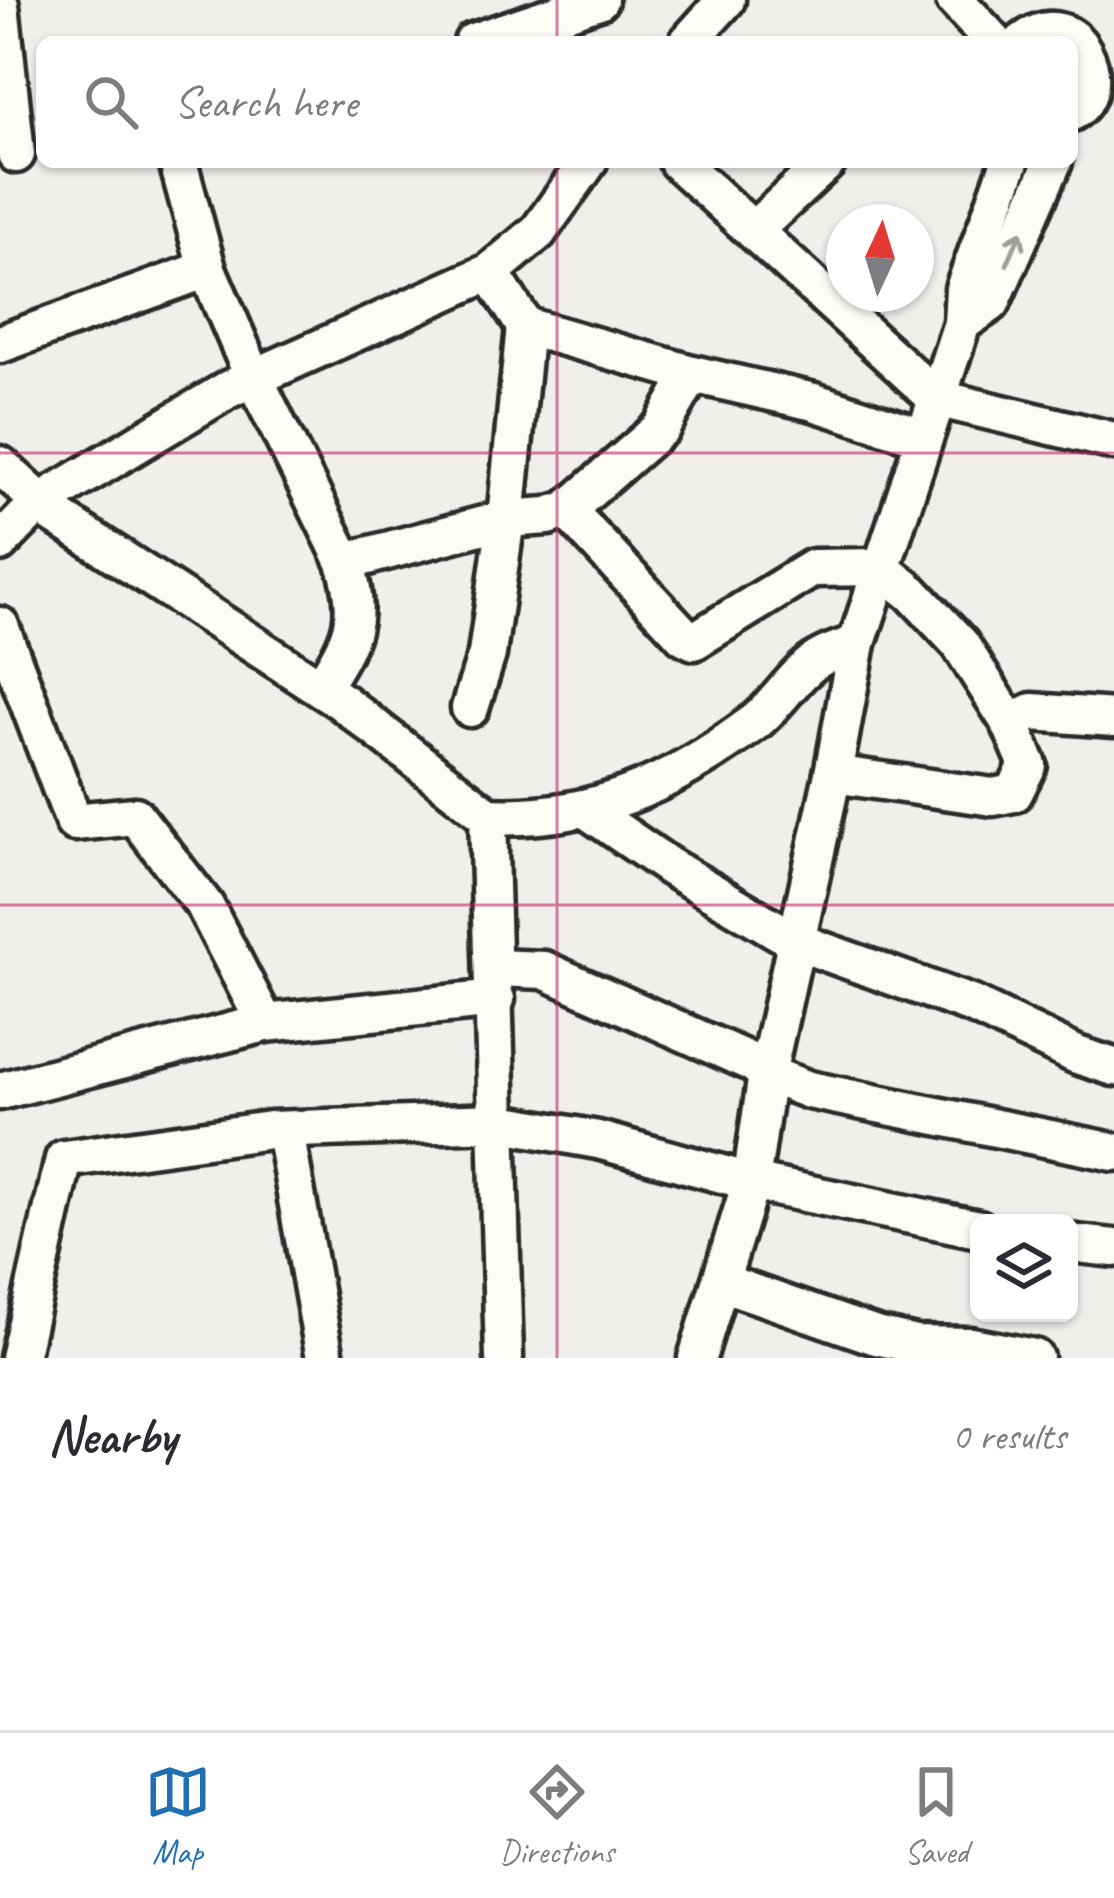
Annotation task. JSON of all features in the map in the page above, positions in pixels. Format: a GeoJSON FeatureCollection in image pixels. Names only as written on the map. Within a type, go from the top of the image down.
{"type":"FeatureCollection","features":[{"type":"Feature","properties":{"kind":"street"},"geometry":{"type":"LineString","coordinates":[[491,36],[599,0]]}},
{"type":"Feature","properties":{"kind":"street"},"geometry":{"type":"LineString","coordinates":[[693,36],[726,0]]}},
{"type":"Feature","properties":{"kind":"street"},"geometry":{"type":"LineString","coordinates":[[1022,0],[1060,20],[1084,24],[1111,53],[1105,89],[1086,113]]}},
{"type":"Feature","properties":{"kind":"street"},"geometry":{"type":"LineString","coordinates":[[0,5],[4,81],[19,153]]}},
{"type":"Feature","properties":{"kind":"street"},"geometry":{"type":"LineString","coordinates":[[1029,36],[1038,26],[1060,20]]}},
{"type":"Feature","properties":{"kind":"street"},"geometry":{"type":"LineString","coordinates":[[180,168],[207,269],[253,376],[345,562],[356,595],[348,646],[322,688]]}},
{"type":"Feature","properties":{"kind":"street"},"geometry":{"type":"LineString","coordinates":[[0,543],[39,503],[253,376],[490,272],[538,232],[584,168]]}},
{"type":"Feature","properties":{"kind":"street"},"geometry":{"type":"LineString","coordinates":[[685,168],[936,398],[1114,441]]}},
{"type":"Feature","properties":{"kind":"street"},"geometry":{"type":"LineString","coordinates":[[754,230],[821,168]]}},
{"type":"Feature","properties":{"kind":"street"},"geometry":{"type":"LineString","coordinates":[[697,1358],[751,1182],[766,1075],[857,643],[962,323],[964,289],[1008,168]]}},
{"type":"Feature","properties":{"kind":"street"},"geometry":{"type":"LineString","coordinates":[[962,323],[991,303],[1050,168]]}},
{"type":"Feature","properties":{"kind":"street"},"geometry":{"type":"LineString","coordinates":[[0,344],[207,269]]}},
{"type":"Feature","properties":{"kind":"street"},"geometry":{"type":"LineString","coordinates":[[470,708],[487,654],[525,326],[490,272]]}},
{"type":"Feature","properties":{"kind":"street"},"geometry":{"type":"LineString","coordinates":[[525,326],[692,374],[814,402],[923,437]]}},
{"type":"Feature","properties":{"kind":"street"},"geometry":{"type":"LineString","coordinates":[[345,562],[506,518],[568,510],[661,428],[692,374]]}},
{"type":"Feature","properties":{"kind":"street"},"geometry":{"type":"LineString","coordinates":[[0,465],[39,503],[322,688],[488,816],[538,818],[586,810],[666,781],[758,720],[819,658],[857,643]]}},
{"type":"Feature","properties":{"kind":"street"},"geometry":{"type":"LineString","coordinates":[[568,510],[684,636],[694,640],[813,568],[879,567],[912,593],[960,644],[1010,723],[1028,765],[1015,794],[993,797],[833,774]]}},
{"type":"Feature","properties":{"kind":"street"},"geometry":{"type":"LineString","coordinates":[[0,626],[74,822],[135,815],[205,906],[265,1023]]}},
{"type":"Feature","properties":{"kind":"street"},"geometry":{"type":"LineString","coordinates":[[1010,723],[1032,712],[1114,718]]}},
{"type":"Feature","properties":{"kind":"street"},"geometry":{"type":"LineString","coordinates":[[586,810],[670,867],[795,941],[973,1005],[1077,1055],[1114,1067]]}},
{"type":"Feature","properties":{"kind":"street"},"geometry":{"type":"LineString","coordinates":[[488,816],[504,1358]]}},
{"type":"Feature","properties":{"kind":"street"},"geometry":{"type":"LineString","coordinates":[[0,1091],[265,1023],[495,983],[544,970],[753,1064],[766,1075],[809,1090],[1114,1152]]}},
{"type":"Feature","properties":{"kind":"street"},"geometry":{"type":"LineString","coordinates":[[19,1358],[64,1159],[285,1130],[496,1122],[598,1140],[751,1182],[970,1226]]}},
{"type":"Feature","properties":{"kind":"street"},"geometry":{"type":"LineString","coordinates":[[285,1130],[325,1358]]}},
{"type":"Feature","properties":{"kind":"street"},"geometry":{"type":"LineString","coordinates":[[1078,1244],[1114,1248]]}},
{"type":"Feature","properties":{"kind":"street"},"geometry":{"type":"LineString","coordinates":[[721,1282],[914,1351],[971,1346],[1034,1358]]}}]}
